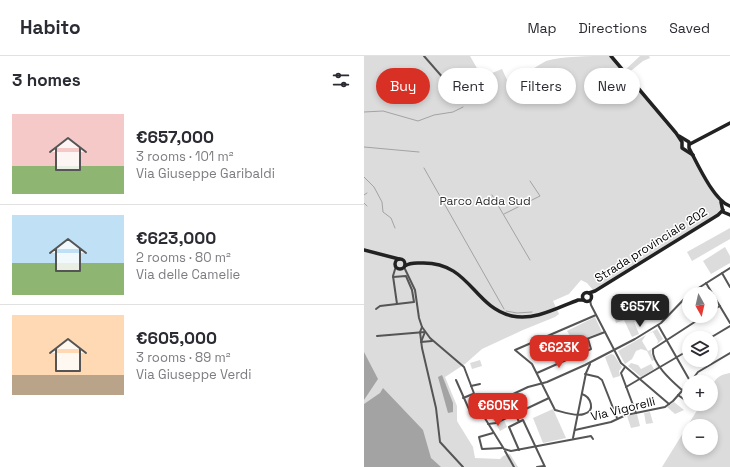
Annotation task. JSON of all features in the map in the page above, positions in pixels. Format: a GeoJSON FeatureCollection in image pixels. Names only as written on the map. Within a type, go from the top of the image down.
{"type":"FeatureCollection","features":[{"type":"Feature","properties":{"kind":"street"},"geometry":{"type":"LineString","coordinates":[[424,56],[438,72]]}},
{"type":"Feature","properties":{"kind":"street"},"geometry":{"type":"LineString","coordinates":[[611,56],[687,144],[727,211]]}},
{"type":"Feature","properties":{"kind":"street"},"geometry":{"type":"LineString","coordinates":[[687,144],[730,123]]}},
{"type":"Feature","properties":{"kind":"street","name":"Strada provinciale 202"},"geometry":{"type":"LineString","coordinates":[[587,298],[595,291],[718,215],[727,211]]}},
{"type":"Feature","properties":{"kind":"street"},"geometry":{"type":"LineString","coordinates":[[364,250],[414,263],[434,263],[452,269],[463,277],[498,311],[514,316],[537,315],[587,298],[614,350],[625,367],[669,404]]}},
{"type":"Feature","properties":{"kind":"street"},"geometry":{"type":"LineString","coordinates":[[391,257],[395,264],[393,277],[397,304]]}},
{"type":"Feature","properties":{"kind":"street"},"geometry":{"type":"LineString","coordinates":[[395,264],[399,259]]}},
{"type":"Feature","properties":{"kind":"street"},"geometry":{"type":"LineString","coordinates":[[402,268],[404,260]]}},
{"type":"Feature","properties":{"kind":"street"},"geometry":{"type":"LineString","coordinates":[[395,271],[414,263]]}},
{"type":"Feature","properties":{"kind":"street"},"geometry":{"type":"LineString","coordinates":[[395,264],[406,271],[414,290],[418,318],[425,334],[463,366],[473,394],[488,424],[514,467]]}},
{"type":"Feature","properties":{"kind":"street"},"geometry":{"type":"LineString","coordinates":[[700,287],[730,268]]}},
{"type":"Feature","properties":{"kind":"street"},"geometry":{"type":"LineString","coordinates":[[722,273],[730,287]]}},
{"type":"Feature","properties":{"kind":"street"},"geometry":{"type":"LineString","coordinates":[[376,308],[380,306],[414,302],[413,294],[405,276],[393,277]]}},
{"type":"Feature","properties":{"kind":"street"},"geometry":{"type":"LineString","coordinates":[[706,283],[730,323]]}},
{"type":"Feature","properties":{"kind":"street"},"geometry":{"type":"LineString","coordinates":[[481,409],[528,387],[542,383],[580,367],[586,367],[592,362],[658,325],[682,301]]}},
{"type":"Feature","properties":{"kind":"street"},"geometry":{"type":"LineString","coordinates":[[582,394],[589,398],[591,406],[587,413],[578,414],[555,410],[537,372],[531,363],[516,352],[517,349],[596,315]]}},
{"type":"Feature","properties":{"kind":"street"},"geometry":{"type":"LineString","coordinates":[[682,390],[666,376],[653,352],[656,346],[693,323]]}},
{"type":"Feature","properties":{"kind":"street"},"geometry":{"type":"LineString","coordinates":[[658,325],[687,375]]}},
{"type":"Feature","properties":{"kind":"street"},"geometry":{"type":"LineString","coordinates":[[718,333],[730,326]]}},
{"type":"Feature","properties":{"kind":"street"},"geometry":{"type":"LineString","coordinates":[[422,327],[420,333],[421,342],[426,371],[436,408],[440,442],[463,467]]}},
{"type":"Feature","properties":{"kind":"street"},"geometry":{"type":"LineString","coordinates":[[541,338],[550,353],[605,332]]}},
{"type":"Feature","properties":{"kind":"street"},"geometry":{"type":"LineString","coordinates":[[378,336],[420,333],[425,334]]}},
{"type":"Feature","properties":{"kind":"street"},"geometry":{"type":"LineString","coordinates":[[421,342],[425,334]]}},
{"type":"Feature","properties":{"kind":"street"},"geometry":{"type":"LineString","coordinates":[[537,372],[591,348],[588,339]]}},
{"type":"Feature","properties":{"kind":"street"},"geometry":{"type":"LineString","coordinates":[[421,342],[432,340]]}},
{"type":"Feature","properties":{"kind":"street","name":"Via Vigorelli"},"geometry":{"type":"LineString","coordinates":[[695,375],[730,353]]}},
{"type":"Feature","properties":{"kind":"street"},"geometry":{"type":"LineString","coordinates":[[626,387],[682,355]]}},
{"type":"Feature","properties":{"kind":"street"},"geometry":{"type":"LineString","coordinates":[[573,438],[586,374],[586,367]]}},
{"type":"Feature","properties":{"kind":"street"},"geometry":{"type":"LineString","coordinates":[[625,367],[621,372],[636,413]]}},
{"type":"Feature","properties":{"kind":"street"},"geometry":{"type":"LineString","coordinates":[[586,374],[598,377],[602,380],[617,418]]}},
{"type":"Feature","properties":{"kind":"street"},"geometry":{"type":"LineString","coordinates":[[456,380],[472,416]]}},
{"type":"Feature","properties":{"kind":"street"},"geometry":{"type":"LineString","coordinates":[[471,386],[480,384]]}},
{"type":"Feature","properties":{"kind":"street","name":"Via Vigorelli"},"geometry":{"type":"LineString","coordinates":[[575,430],[611,422],[617,418],[636,413],[662,408],[669,404],[682,390]]}},
{"type":"Feature","properties":{"kind":"street"},"geometry":{"type":"LineString","coordinates":[[464,398],[473,394]]}},
{"type":"Feature","properties":{"kind":"street"},"geometry":{"type":"LineString","coordinates":[[678,395],[682,398]]}},
{"type":"Feature","properties":{"kind":"street"},"geometry":{"type":"LineString","coordinates":[[508,396],[519,422]]}},
{"type":"Feature","properties":{"kind":"street"},"geometry":{"type":"LineString","coordinates":[[488,424],[516,414],[549,398]]}},
{"type":"Feature","properties":{"kind":"street"},"geometry":{"type":"LineString","coordinates":[[519,450],[508,427],[523,420],[544,466],[537,467]]}},
{"type":"Feature","properties":{"kind":"street"},"geometry":{"type":"LineString","coordinates":[[493,433],[480,437],[482,449],[502,448]]}},
{"type":"Feature","properties":{"kind":"street"},"geometry":{"type":"LineString","coordinates":[[505,450],[519,450],[573,438],[591,436],[593,439]]}},
{"type":"Feature","properties":{"kind":"green space","name":"Parco Adda Sud"},"geometry":{"type":"Polygon","coordinates":[[[364,56],[470,56],[477,68],[438,68],[438,104],[498,104],[498,71],[502,69],[506,78],[506,104],[576,104],[576,68],[534,68],[546,61],[553,59],[585,56],[610,56],[620,68],[584,68],[584,104],[640,104],[640,93],[692,156],[722,207],[717,214],[593,290],[587,283],[581,280],[569,294],[553,301],[559,314],[555,317],[482,349],[465,364],[445,377],[457,406],[457,421],[473,447],[475,458],[500,459],[503,456],[510,454],[518,467],[364,467],[364,56]]]}},
{"type":"Feature","properties":{"kind":"green space"},"geometry":{"type":"Polygon","coordinates":[[[640,56],[649,56],[650,58],[643,61],[634,68],[627,68],[640,56]]]}},
{"type":"Feature","properties":{"kind":"green space"},"geometry":{"type":"Polygon","coordinates":[[[730,228],[730,239],[692,261],[687,252],[730,228]]]}},
{"type":"Feature","properties":{"kind":"green space"},"geometry":{"type":"Polygon","coordinates":[[[725,247],[730,256],[730,263],[711,274],[703,261],[725,247]]]}},
{"type":"Feature","properties":{"kind":"green space"},"geometry":{"type":"Polygon","coordinates":[[[637,306],[642,318],[634,322],[639,334],[632,337],[624,320],[616,323],[614,316],[637,306]]]}},
{"type":"Feature","properties":{"kind":"green space"},"geometry":{"type":"Polygon","coordinates":[[[595,317],[602,332],[574,342],[567,331],[595,317]]]}},
{"type":"Feature","properties":{"kind":"green space"},"geometry":{"type":"Polygon","coordinates":[[[657,329],[663,339],[657,344],[658,341],[653,332],[648,334],[657,329]]]}},
{"type":"Feature","properties":{"kind":"green space"},"geometry":{"type":"Polygon","coordinates":[[[646,335],[642,341],[648,351],[652,349],[651,353],[658,367],[655,368],[657,366],[654,360],[652,361],[647,351],[641,349],[636,351],[632,359],[625,364],[618,351],[646,335]]]}},
{"type":"Feature","properties":{"kind":"green space"},"geometry":{"type":"Polygon","coordinates":[[[587,341],[590,347],[578,352],[576,346],[587,341]]]}},
{"type":"Feature","properties":{"kind":"green space"},"geometry":{"type":"Polygon","coordinates":[[[611,354],[614,355],[622,367],[619,371],[620,376],[613,378],[605,357],[611,354]]]}},
{"type":"Feature","properties":{"kind":"green space"},"geometry":{"type":"Polygon","coordinates":[[[480,360],[482,366],[472,369],[470,363],[480,360]]]}},
{"type":"Feature","properties":{"kind":"green space"},"geometry":{"type":"Polygon","coordinates":[[[631,363],[638,365],[641,369],[651,364],[654,369],[641,377],[628,366],[631,363]]]}},
{"type":"Feature","properties":{"kind":"green space"},"geometry":{"type":"Polygon","coordinates":[[[730,373],[730,467],[662,467],[682,435],[682,455],[718,455],[718,419],[692,419],[697,411],[718,411],[719,377],[730,373]]]}},
{"type":"Feature","properties":{"kind":"green space"},"geometry":{"type":"Polygon","coordinates":[[[674,402],[682,408],[682,411],[675,414],[667,407],[674,402]]]}},
{"type":"Feature","properties":{"kind":"green space"},"geometry":{"type":"Polygon","coordinates":[[[553,409],[566,438],[543,443],[533,418],[553,409]]]}},
{"type":"Feature","properties":{"kind":"green space"},"geometry":{"type":"Polygon","coordinates":[[[650,412],[653,423],[646,424],[644,413],[650,412]]]}},
{"type":"Feature","properties":{"kind":"green space"},"geometry":{"type":"Polygon","coordinates":[[[637,414],[640,426],[631,428],[627,416],[637,414]]]}},
{"type":"Feature","properties":{"kind":"green space"},"geometry":{"type":"Polygon","coordinates":[[[504,420],[507,427],[500,431],[496,424],[504,420]]]}},
{"type":"Feature","properties":{"kind":"shaded area"},"geometry":{"type":"Polygon","coordinates":[[[364,352],[378,379],[364,400],[364,352]]]}},
{"type":"Feature","properties":{"kind":"shaded area"},"geometry":{"type":"Polygon","coordinates":[[[442,375],[453,403],[453,412],[448,413],[438,377],[442,375]]]}},
{"type":"Feature","properties":{"kind":"shaded area"},"geometry":{"type":"Polygon","coordinates":[[[383,388],[423,430],[431,458],[441,467],[364,467],[364,404],[380,393],[383,388]]]}},
{"type":"Feature","properties":{"kind":"waterway"},"geometry":{"type":"LineString","coordinates":[[364,112],[383,111],[418,121],[434,115],[453,112],[463,107]]}},
{"type":"Feature","properties":{"kind":"waterway"},"geometry":{"type":"LineString","coordinates":[[364,147],[419,152]]}},
{"type":"Feature","properties":{"kind":"waterway"},"geometry":{"type":"LineString","coordinates":[[424,168],[504,309]]}},
{"type":"Feature","properties":{"kind":"waterway"},"geometry":{"type":"LineString","coordinates":[[364,177],[374,187],[382,202],[383,212],[391,218],[395,228]]}},
{"type":"Feature","properties":{"kind":"waterway"},"geometry":{"type":"LineString","coordinates":[[504,214],[540,196],[530,181]]}},
{"type":"Feature","properties":{"kind":"waterway"},"geometry":{"type":"LineString","coordinates":[[492,195],[530,260]]}},
{"type":"Feature","properties":{"kind":"waterway"},"geometry":{"type":"LineString","coordinates":[[364,203],[367,206]]}},
{"type":"Feature","properties":{"kind":"waterway"},"geometry":{"type":"LineString","coordinates":[[506,311],[517,313],[532,312]]}}]}
